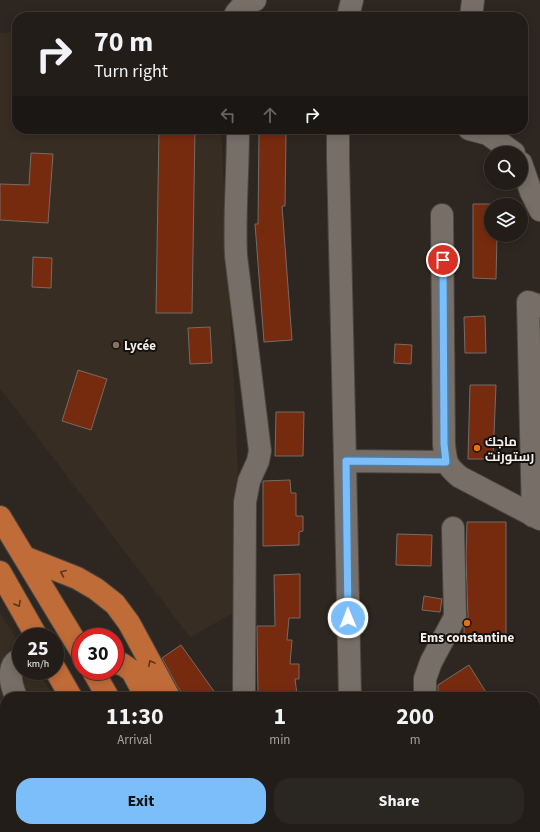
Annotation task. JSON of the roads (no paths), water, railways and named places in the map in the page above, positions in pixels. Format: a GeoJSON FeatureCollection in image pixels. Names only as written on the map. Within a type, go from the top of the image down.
{"type":"FeatureCollection","features":[{"type":"Feature","properties":{"kind":"highway"},"geometry":{"type":"LineString","coordinates":[[0,517],[72,635]]}},
{"type":"Feature","properties":{"kind":"highway"},"geometry":{"type":"LineString","coordinates":[[24,557],[77,578],[96,589],[115,604],[132,629],[166,692]]}},
{"type":"Feature","properties":{"kind":"highway"},"geometry":{"type":"LineString","coordinates":[[0,572],[32,628]]}},
{"type":"Feature","properties":{"kind":"highway"},"geometry":{"type":"LineString","coordinates":[[124,665],[132,671],[143,692]]}},
{"type":"Feature","properties":{"kind":"highway"},"geometry":{"type":"LineString","coordinates":[[61,680],[68,692]]}},
{"type":"Feature","properties":{"kind":"highway"},"geometry":{"type":"LineString","coordinates":[[99,680],[105,692]]}},
{"type":"Feature","properties":{"kind":"street"},"geometry":{"type":"LineString","coordinates":[[238,12],[249,2],[255,0]]}},
{"type":"Feature","properties":{"kind":"street"},"geometry":{"type":"LineString","coordinates":[[349,12],[352,0]]}},
{"type":"Feature","properties":{"kind":"street"},"geometry":{"type":"LineString","coordinates":[[472,12],[473,0]]}},
{"type":"Feature","properties":{"kind":"street"},"geometry":{"type":"LineString","coordinates":[[238,134],[238,163],[235,201],[236,256],[260,451],[258,461],[249,481],[245,502],[244,692]]}},
{"type":"Feature","properties":{"kind":"street"},"geometry":{"type":"LineString","coordinates":[[338,134],[350,692]]}},
{"type":"Feature","properties":{"kind":"street"},"geometry":{"type":"LineString","coordinates":[[488,134],[504,146]]}},
{"type":"Feature","properties":{"kind":"street"},"geometry":{"type":"LineString","coordinates":[[528,183],[540,210]]}},
{"type":"Feature","properties":{"kind":"street"},"geometry":{"type":"LineString","coordinates":[[442,215],[444,444],[446,462],[460,477],[537,517],[536,421],[528,302],[540,306]]}},
{"type":"Feature","properties":{"kind":"street"},"geometry":{"type":"LineString","coordinates":[[346,461],[446,462]]}},
{"type":"Feature","properties":{"kind":"street"},"geometry":{"type":"LineString","coordinates":[[426,692],[425,679],[429,667],[455,617],[453,528]]}},
{"type":"Feature","properties":{"kind":"street"},"geometry":{"type":"LineString","coordinates":[[12,680],[14,692]]}},
{"type":"Feature","properties":{"kind":"place","name":"Lycée"},"geometry":{"type":"Point","coordinates":[116,345]}},
{"type":"Feature","properties":{"kind":"place","name":"ماجك رستورنت"},"geometry":{"type":"Point","coordinates":[477,448]}},
{"type":"Feature","properties":{"kind":"place","name":"Ems constantine"},"geometry":{"type":"Point","coordinates":[467,623]}}]}
